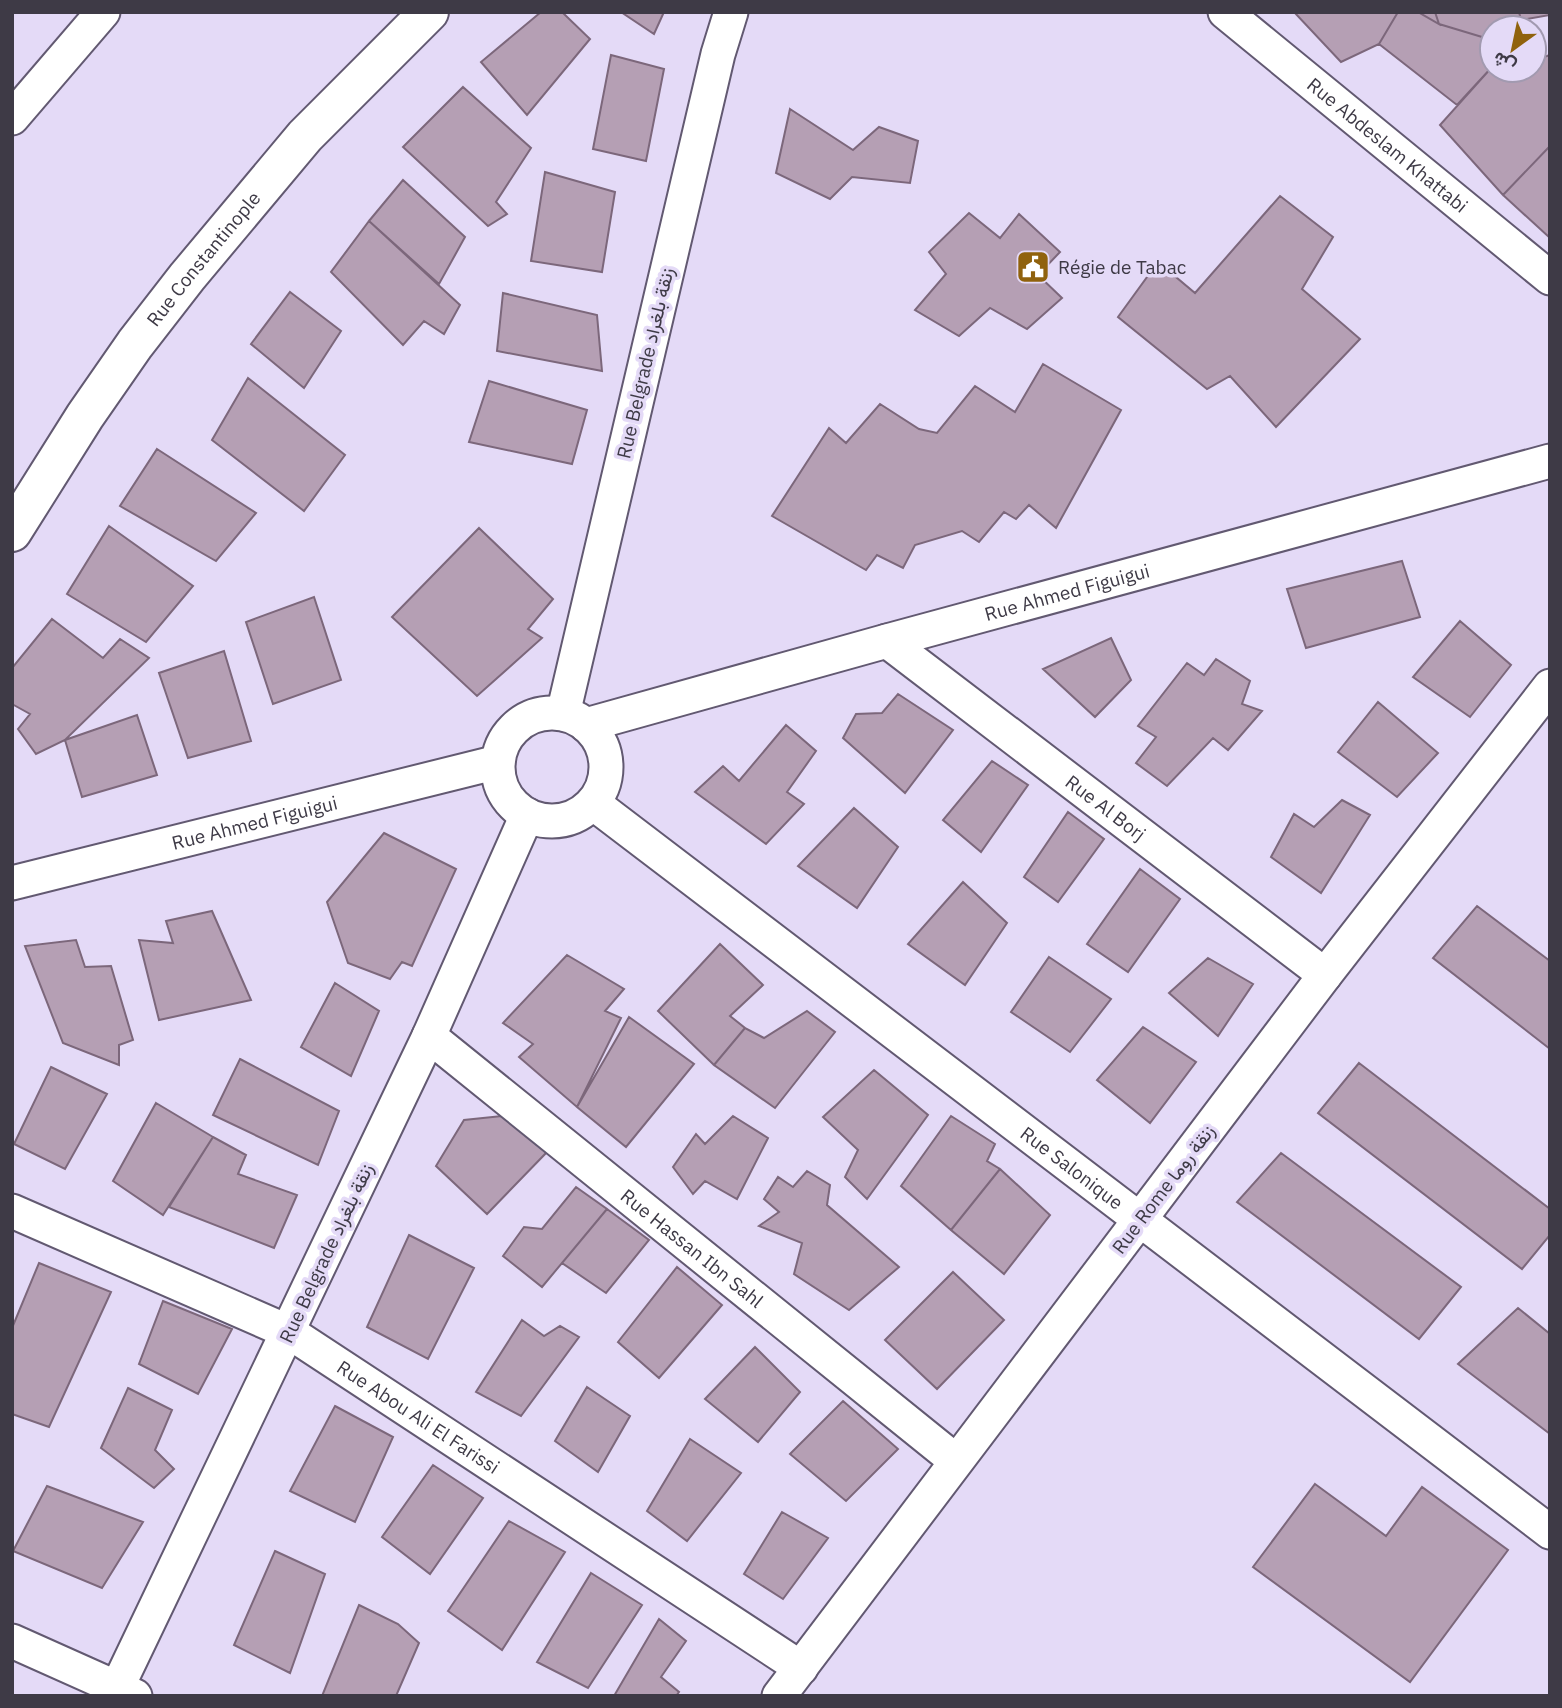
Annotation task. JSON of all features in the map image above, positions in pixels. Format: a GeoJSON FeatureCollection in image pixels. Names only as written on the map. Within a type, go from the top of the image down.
{"type":"FeatureCollection","features":[{"type":"Feature","properties":{"kind":"street"},"geometry":{"type":"LineString","coordinates":[[12,118],[103,12]]}},
{"type":"Feature","properties":{"kind":"street","name":"Rue Constantinople"},"geometry":{"type":"LineString","coordinates":[[12,532],[85,416],[135,344],[187,277],[305,136],[429,12]]}},
{"type":"Feature","properties":{"kind":"street","name":"Rue Belgrade زنقة بلغراد"},"geometry":{"type":"LineString","coordinates":[[574,720],[718,54],[731,12]]}},
{"type":"Feature","properties":{"kind":"street","name":"Rue Abdeslam Khattabi"},"geometry":{"type":"LineString","coordinates":[[1225,12],[1550,278]]}},
{"type":"Feature","properties":{"kind":"street","name":"Rue Ahmed Figuigui"},"geometry":{"type":"LineString","coordinates":[[574,720],[887,640],[1550,461]]}},
{"type":"Feature","properties":{"kind":"street","name":"Rue Al Borj"},"geometry":{"type":"LineString","coordinates":[[887,640],[1325,975]]}},
{"type":"Feature","properties":{"kind":"street","name":"Rue Rome زنقة روما"},"geometry":{"type":"LineString","coordinates":[[779,1696],[1325,975],[1547,697]]}},
{"type":"Feature","properties":{"kind":"street"},"geometry":{"type":"LineString","coordinates":[[545,713],[574,720],[598,738],[606,762],[602,788],[593,803],[579,814],[563,820],[544,821],[527,815],[507,797],[499,780],[498,762],[502,744],[520,723],[545,713]]}},
{"type":"Feature","properties":{"kind":"street","name":"Rue Ahmed Figuigui"},"geometry":{"type":"LineString","coordinates":[[12,883],[498,762]]}},
{"type":"Feature","properties":{"kind":"street","name":"Rue Salonique"},"geometry":{"type":"LineString","coordinates":[[593,803],[1550,1532]]}},
{"type":"Feature","properties":{"kind":"street","name":"Rue Belgrade زنقة بلغراد"},"geometry":{"type":"LineString","coordinates":[[126,1692],[289,1332],[429,1036],[527,815]]}},
{"type":"Feature","properties":{"kind":"street","name":"Rue Hassan Ibn Sahl"},"geometry":{"type":"LineString","coordinates":[[429,1036],[956,1461]]}},
{"type":"Feature","properties":{"kind":"street","name":"Rue Abou Ali El Farissi"},"geometry":{"type":"LineString","coordinates":[[12,1211],[289,1332],[801,1668]]}},
{"type":"Feature","properties":{"kind":"street"},"geometry":{"type":"LineString","coordinates":[[12,1641],[126,1692]]}},
{"type":"Feature","properties":{"kind":"building"},"geometry":{"type":"Polygon","coordinates":[[[541,12],[562,12],[590,39],[527,115],[481,62],[541,12]]]}},
{"type":"Feature","properties":{"kind":"building"},"geometry":{"type":"Polygon","coordinates":[[[621,12],[664,12],[654,34],[621,12]]]}},
{"type":"Feature","properties":{"kind":"building"},"geometry":{"type":"Polygon","coordinates":[[[1294,12],[1398,12],[1379,44],[1341,62],[1294,12]]]}},
{"type":"Feature","properties":{"kind":"building"},"geometry":{"type":"Polygon","coordinates":[[[1398,12],[1418,12],[1439,24],[1478,36],[1478,82],[1457,105],[1379,44],[1398,12]]]}},
{"type":"Feature","properties":{"kind":"building"},"geometry":{"type":"Polygon","coordinates":[[[1418,12],[1435,12],[1439,24],[1418,12]]]}},
{"type":"Feature","properties":{"kind":"building"},"geometry":{"type":"Polygon","coordinates":[[[1435,12],[1520,14],[1478,14],[1478,36],[1439,24],[1435,12]]]}},
{"type":"Feature","properties":{"kind":"building"},"geometry":{"type":"Polygon","coordinates":[[[1519,12],[1550,12],[1548,15],[1519,12]]]}},
{"type":"Feature","properties":{"kind":"building"},"geometry":{"type":"Polygon","coordinates":[[[611,55],[664,69],[646,161],[593,149],[611,55]]]}},
{"type":"Feature","properties":{"kind":"building"},"geometry":{"type":"Polygon","coordinates":[[[1550,55],[1550,146],[1503,195],[1440,125],[1478,83],[1548,84],[1550,55]]]}},
{"type":"Feature","properties":{"kind":"building"},"geometry":{"type":"Polygon","coordinates":[[[463,87],[531,148],[496,202],[507,214],[488,226],[403,147],[463,87]]]}},
{"type":"Feature","properties":{"kind":"building"},"geometry":{"type":"Polygon","coordinates":[[[790,109],[853,150],[879,127],[918,141],[910,183],[852,177],[830,199],[776,173],[790,109]]]}},
{"type":"Feature","properties":{"kind":"building"},"geometry":{"type":"Polygon","coordinates":[[[1550,146],[1550,238],[1503,195],[1550,146]]]}},
{"type":"Feature","properties":{"kind":"building"},"geometry":{"type":"Polygon","coordinates":[[[545,172],[615,192],[602,272],[531,261],[545,172]]]}},
{"type":"Feature","properties":{"kind":"building"},"geometry":{"type":"Polygon","coordinates":[[[403,180],[465,237],[439,284],[369,221],[403,180]]]}},
{"type":"Feature","properties":{"kind":"building"},"geometry":{"type":"Polygon","coordinates":[[[1280,196],[1333,237],[1302,289],[1360,339],[1276,427],[1230,376],[1207,389],[1118,317],[1158,262],[1195,293],[1280,196]]]}},
{"type":"Feature","properties":{"kind":"building"},"geometry":{"type":"Polygon","coordinates":[[[969,213],[1000,238],[1019,214],[1060,252],[1038,275],[1062,298],[1027,329],[990,308],[959,336],[915,310],[946,274],[929,252],[969,213]]]}},
{"type":"Feature","properties":{"kind":"building"},"geometry":{"type":"Polygon","coordinates":[[[369,221],[460,305],[444,334],[424,321],[403,345],[331,272],[369,221]]]}},
{"type":"Feature","properties":{"kind":"building"},"geometry":{"type":"Polygon","coordinates":[[[290,292],[341,331],[304,388],[251,344],[290,292]]]}},
{"type":"Feature","properties":{"kind":"building"},"geometry":{"type":"Polygon","coordinates":[[[503,293],[597,315],[602,371],[497,351],[503,293]]]}},
{"type":"Feature","properties":{"kind":"building"},"geometry":{"type":"Polygon","coordinates":[[[1043,364],[1121,410],[1056,528],[1029,505],[1016,519],[1004,512],[979,542],[962,531],[915,545],[903,568],[877,555],[866,570],[772,516],[829,428],[846,443],[880,404],[919,429],[937,433],[975,386],[1015,412],[1043,364]]]}},
{"type":"Feature","properties":{"kind":"building"},"geometry":{"type":"Polygon","coordinates":[[[248,378],[345,455],[304,511],[212,440],[248,378]]]}},
{"type":"Feature","properties":{"kind":"building"},"geometry":{"type":"Polygon","coordinates":[[[489,381],[587,410],[572,464],[469,442],[489,381]]]}},
{"type":"Feature","properties":{"kind":"building"},"geometry":{"type":"Polygon","coordinates":[[[157,449],[256,513],[216,561],[120,506],[157,449]]]}},
{"type":"Feature","properties":{"kind":"building"},"geometry":{"type":"Polygon","coordinates":[[[109,526],[193,586],[146,642],[67,594],[109,526]]]}},
{"type":"Feature","properties":{"kind":"building"},"geometry":{"type":"Polygon","coordinates":[[[479,528],[553,599],[528,629],[542,638],[477,696],[392,617],[479,528]]]}},
{"type":"Feature","properties":{"kind":"building"},"geometry":{"type":"Polygon","coordinates":[[[1402,561],[1420,617],[1306,648],[1287,589],[1402,561]]]}},
{"type":"Feature","properties":{"kind":"building"},"geometry":{"type":"Polygon","coordinates":[[[314,597],[341,680],[273,704],[246,622],[314,597]]]}},
{"type":"Feature","properties":{"kind":"building"},"geometry":{"type":"Polygon","coordinates":[[[52,619],[103,658],[120,639],[149,658],[65,740],[36,754],[18,729],[30,714],[12,704],[12,668],[52,619]]]}},
{"type":"Feature","properties":{"kind":"building"},"geometry":{"type":"Polygon","coordinates":[[[1460,621],[1511,665],[1470,717],[1413,677],[1460,621]]]}},
{"type":"Feature","properties":{"kind":"building"},"geometry":{"type":"Polygon","coordinates":[[[1111,638],[1131,680],[1095,717],[1043,669],[1111,638]]]}},
{"type":"Feature","properties":{"kind":"building"},"geometry":{"type":"Polygon","coordinates":[[[224,651],[251,741],[188,758],[159,673],[224,651]]]}},
{"type":"Feature","properties":{"kind":"building"},"geometry":{"type":"Polygon","coordinates":[[[1216,659],[1250,681],[1242,704],[1262,711],[1228,750],[1213,738],[1167,786],[1136,763],[1156,737],[1138,726],[1187,663],[1204,675],[1216,659]]]}},
{"type":"Feature","properties":{"kind":"building"},"geometry":{"type":"Polygon","coordinates":[[[898,694],[953,730],[905,793],[843,738],[856,714],[882,713],[898,694]]]}},
{"type":"Feature","properties":{"kind":"building"},"geometry":{"type":"Polygon","coordinates":[[[1378,702],[1438,753],[1397,797],[1338,752],[1378,702]]]}},
{"type":"Feature","properties":{"kind":"building"},"geometry":{"type":"Polygon","coordinates":[[[137,715],[157,775],[82,797],[65,740],[137,715]]]}},
{"type":"Feature","properties":{"kind":"building"},"geometry":{"type":"Polygon","coordinates":[[[786,725],[816,751],[787,792],[804,804],[766,844],[695,792],[723,766],[739,781],[786,725]]]}},
{"type":"Feature","properties":{"kind":"building"},"geometry":{"type":"Polygon","coordinates":[[[992,761],[1028,785],[981,852],[943,820],[992,761]]]}},
{"type":"Feature","properties":{"kind":"building"},"geometry":{"type":"Polygon","coordinates":[[[1342,800],[1370,815],[1321,893],[1271,857],[1294,814],[1314,827],[1342,800]]]}},
{"type":"Feature","properties":{"kind":"building"},"geometry":{"type":"Polygon","coordinates":[[[854,808],[898,847],[857,908],[798,866],[854,808]]]}},
{"type":"Feature","properties":{"kind":"building"},"geometry":{"type":"Polygon","coordinates":[[[1068,812],[1104,839],[1058,902],[1024,877],[1068,812]]]}},
{"type":"Feature","properties":{"kind":"building"},"geometry":{"type":"Polygon","coordinates":[[[384,833],[456,869],[412,966],[402,962],[390,979],[348,963],[327,902],[384,833]]]}},
{"type":"Feature","properties":{"kind":"building"},"geometry":{"type":"Polygon","coordinates":[[[1140,869],[1180,899],[1128,972],[1087,944],[1140,869]]]}},
{"type":"Feature","properties":{"kind":"building"},"geometry":{"type":"Polygon","coordinates":[[[963,882],[1007,923],[965,985],[908,944],[963,882]]]}},
{"type":"Feature","properties":{"kind":"building"},"geometry":{"type":"Polygon","coordinates":[[[1477,906],[1550,961],[1550,1049],[1433,958],[1477,906]]]}},
{"type":"Feature","properties":{"kind":"building"},"geometry":{"type":"Polygon","coordinates":[[[212,911],[251,1000],[159,1020],[139,940],[173,943],[166,921],[212,911]]]}},
{"type":"Feature","properties":{"kind":"building"},"geometry":{"type":"Polygon","coordinates":[[[76,940],[85,967],[111,966],[133,1040],[119,1045],[119,1065],[63,1043],[25,946],[76,940]]]}},
{"type":"Feature","properties":{"kind":"building"},"geometry":{"type":"Polygon","coordinates":[[[720,944],[763,985],[730,1016],[745,1028],[714,1065],[658,1011],[720,944]]]}},
{"type":"Feature","properties":{"kind":"building"},"geometry":{"type":"Polygon","coordinates":[[[567,955],[624,989],[605,1011],[621,1018],[577,1107],[519,1057],[533,1044],[503,1023],[567,955]]]}},
{"type":"Feature","properties":{"kind":"building"},"geometry":{"type":"Polygon","coordinates":[[[1049,957],[1111,999],[1070,1052],[1011,1012],[1049,957]]]}},
{"type":"Feature","properties":{"kind":"building"},"geometry":{"type":"Polygon","coordinates":[[[1208,958],[1253,984],[1218,1036],[1169,993],[1208,958]]]}},
{"type":"Feature","properties":{"kind":"building"},"geometry":{"type":"Polygon","coordinates":[[[335,983],[379,1011],[351,1076],[301,1047],[335,983]]]}},
{"type":"Feature","properties":{"kind":"building"},"geometry":{"type":"Polygon","coordinates":[[[807,1011],[835,1032],[775,1108],[714,1065],[745,1028],[764,1038],[807,1011]]]}},
{"type":"Feature","properties":{"kind":"building"},"geometry":{"type":"Polygon","coordinates":[[[629,1017],[694,1064],[626,1147],[577,1107],[629,1017]]]}},
{"type":"Feature","properties":{"kind":"building"},"geometry":{"type":"Polygon","coordinates":[[[1143,1027],[1196,1062],[1150,1123],[1097,1080],[1143,1027]]]}},
{"type":"Feature","properties":{"kind":"building"},"geometry":{"type":"Polygon","coordinates":[[[240,1059],[339,1111],[318,1165],[213,1115],[240,1059]]]}},
{"type":"Feature","properties":{"kind":"building"},"geometry":{"type":"Polygon","coordinates":[[[1359,1063],[1550,1209],[1550,1235],[1522,1269],[1318,1113],[1359,1063]]]}},
{"type":"Feature","properties":{"kind":"building"},"geometry":{"type":"Polygon","coordinates":[[[51,1067],[107,1094],[65,1169],[14,1144],[51,1067]]]}},
{"type":"Feature","properties":{"kind":"building"},"geometry":{"type":"Polygon","coordinates":[[[874,1070],[928,1115],[867,1199],[845,1177],[858,1150],[823,1117],[874,1070]]]}},
{"type":"Feature","properties":{"kind":"building"},"geometry":{"type":"Polygon","coordinates":[[[156,1103],[213,1137],[163,1215],[113,1181],[156,1103]]]}},
{"type":"Feature","properties":{"kind":"building"},"geometry":{"type":"Polygon","coordinates":[[[502,1116],[547,1152],[487,1214],[436,1166],[464,1120],[502,1116]]]}},
{"type":"Feature","properties":{"kind":"building"},"geometry":{"type":"Polygon","coordinates":[[[733,1116],[768,1138],[737,1199],[705,1181],[693,1194],[673,1167],[696,1134],[705,1144],[733,1116]]]}},
{"type":"Feature","properties":{"kind":"building"},"geometry":{"type":"Polygon","coordinates":[[[951,1116],[995,1144],[987,1161],[1000,1169],[951,1230],[901,1186],[951,1116]]]}},
{"type":"Feature","properties":{"kind":"building"},"geometry":{"type":"Polygon","coordinates":[[[213,1137],[246,1155],[238,1174],[297,1195],[274,1248],[169,1207],[213,1137]]]}},
{"type":"Feature","properties":{"kind":"building"},"geometry":{"type":"Polygon","coordinates":[[[1281,1153],[1461,1287],[1419,1339],[1237,1202],[1281,1153]]]}},
{"type":"Feature","properties":{"kind":"building"},"geometry":{"type":"Polygon","coordinates":[[[1000,1169],[1050,1215],[1004,1274],[951,1230],[1000,1169]]]}},
{"type":"Feature","properties":{"kind":"building"},"geometry":{"type":"Polygon","coordinates":[[[807,1171],[830,1185],[827,1205],[899,1267],[849,1310],[794,1274],[802,1243],[759,1226],[779,1212],[764,1199],[778,1177],[793,1187],[807,1171]]]}},
{"type":"Feature","properties":{"kind":"building"},"geometry":{"type":"Polygon","coordinates":[[[576,1187],[607,1209],[542,1287],[503,1256],[524,1227],[542,1229],[576,1187]]]}},
{"type":"Feature","properties":{"kind":"building"},"geometry":{"type":"Polygon","coordinates":[[[607,1209],[649,1240],[606,1293],[562,1263],[607,1209]]]}},
{"type":"Feature","properties":{"kind":"building"},"geometry":{"type":"Polygon","coordinates":[[[409,1235],[474,1268],[428,1359],[367,1327],[409,1235]]]}},
{"type":"Feature","properties":{"kind":"building"},"geometry":{"type":"Polygon","coordinates":[[[39,1263],[111,1292],[49,1427],[12,1414],[12,1328],[39,1263]]]}},
{"type":"Feature","properties":{"kind":"building"},"geometry":{"type":"Polygon","coordinates":[[[677,1267],[722,1305],[659,1378],[618,1342],[677,1267]]]}},
{"type":"Feature","properties":{"kind":"building"},"geometry":{"type":"Polygon","coordinates":[[[953,1272],[1004,1320],[937,1389],[885,1340],[953,1272]]]}},
{"type":"Feature","properties":{"kind":"building"},"geometry":{"type":"Polygon","coordinates":[[[163,1301],[232,1329],[198,1394],[139,1364],[163,1301]]]}},
{"type":"Feature","properties":{"kind":"building"},"geometry":{"type":"Polygon","coordinates":[[[1518,1308],[1550,1334],[1550,1434],[1458,1364],[1518,1308]]]}},
{"type":"Feature","properties":{"kind":"building"},"geometry":{"type":"Polygon","coordinates":[[[522,1320],[544,1336],[560,1326],[579,1337],[521,1416],[476,1392],[522,1320]]]}},
{"type":"Feature","properties":{"kind":"building"},"geometry":{"type":"Polygon","coordinates":[[[755,1347],[800,1392],[758,1442],[705,1399],[755,1347]]]}},
{"type":"Feature","properties":{"kind":"building"},"geometry":{"type":"Polygon","coordinates":[[[587,1387],[630,1416],[598,1472],[555,1441],[587,1387]]]}},
{"type":"Feature","properties":{"kind":"building"},"geometry":{"type":"Polygon","coordinates":[[[128,1388],[172,1410],[155,1450],[174,1469],[154,1488],[101,1448],[128,1388]]]}},
{"type":"Feature","properties":{"kind":"building"},"geometry":{"type":"Polygon","coordinates":[[[843,1401],[898,1449],[846,1501],[790,1454],[843,1401]]]}},
{"type":"Feature","properties":{"kind":"building"},"geometry":{"type":"Polygon","coordinates":[[[335,1406],[393,1437],[355,1522],[290,1491],[335,1406]]]}},
{"type":"Feature","properties":{"kind":"building"},"geometry":{"type":"Polygon","coordinates":[[[690,1439],[741,1473],[687,1541],[647,1511],[690,1439]]]}},
{"type":"Feature","properties":{"kind":"building"},"geometry":{"type":"Polygon","coordinates":[[[433,1465],[483,1498],[430,1574],[382,1537],[433,1465]]]}},
{"type":"Feature","properties":{"kind":"building"},"geometry":{"type":"Polygon","coordinates":[[[1315,1484],[1386,1536],[1422,1487],[1508,1550],[1410,1682],[1253,1567],[1315,1484]]]}},
{"type":"Feature","properties":{"kind":"building"},"geometry":{"type":"Polygon","coordinates":[[[47,1486],[143,1522],[102,1588],[13,1551],[47,1486]]]}},
{"type":"Feature","properties":{"kind":"building"},"geometry":{"type":"Polygon","coordinates":[[[782,1512],[828,1538],[783,1599],[744,1574],[782,1512]]]}},
{"type":"Feature","properties":{"kind":"building"},"geometry":{"type":"Polygon","coordinates":[[[509,1521],[565,1552],[502,1650],[448,1611],[509,1521]]]}},
{"type":"Feature","properties":{"kind":"building"},"geometry":{"type":"Polygon","coordinates":[[[275,1551],[325,1574],[290,1673],[234,1645],[275,1551]]]}},
{"type":"Feature","properties":{"kind":"building"},"geometry":{"type":"Polygon","coordinates":[[[591,1573],[642,1605],[588,1688],[537,1662],[591,1573]]]}},
{"type":"Feature","properties":{"kind":"building"},"geometry":{"type":"Polygon","coordinates":[[[359,1605],[398,1624],[419,1643],[396,1696],[322,1696],[359,1605]]]}},
{"type":"Feature","properties":{"kind":"building"},"geometry":{"type":"Polygon","coordinates":[[[659,1619],[686,1641],[661,1677],[679,1692],[676,1696],[614,1696],[659,1619]]]}},
{"type":"Feature","properties":{"kind":"place","name":"Régie de Tabac"},"geometry":{"type":"Point","coordinates":[1033,267]}}]}
